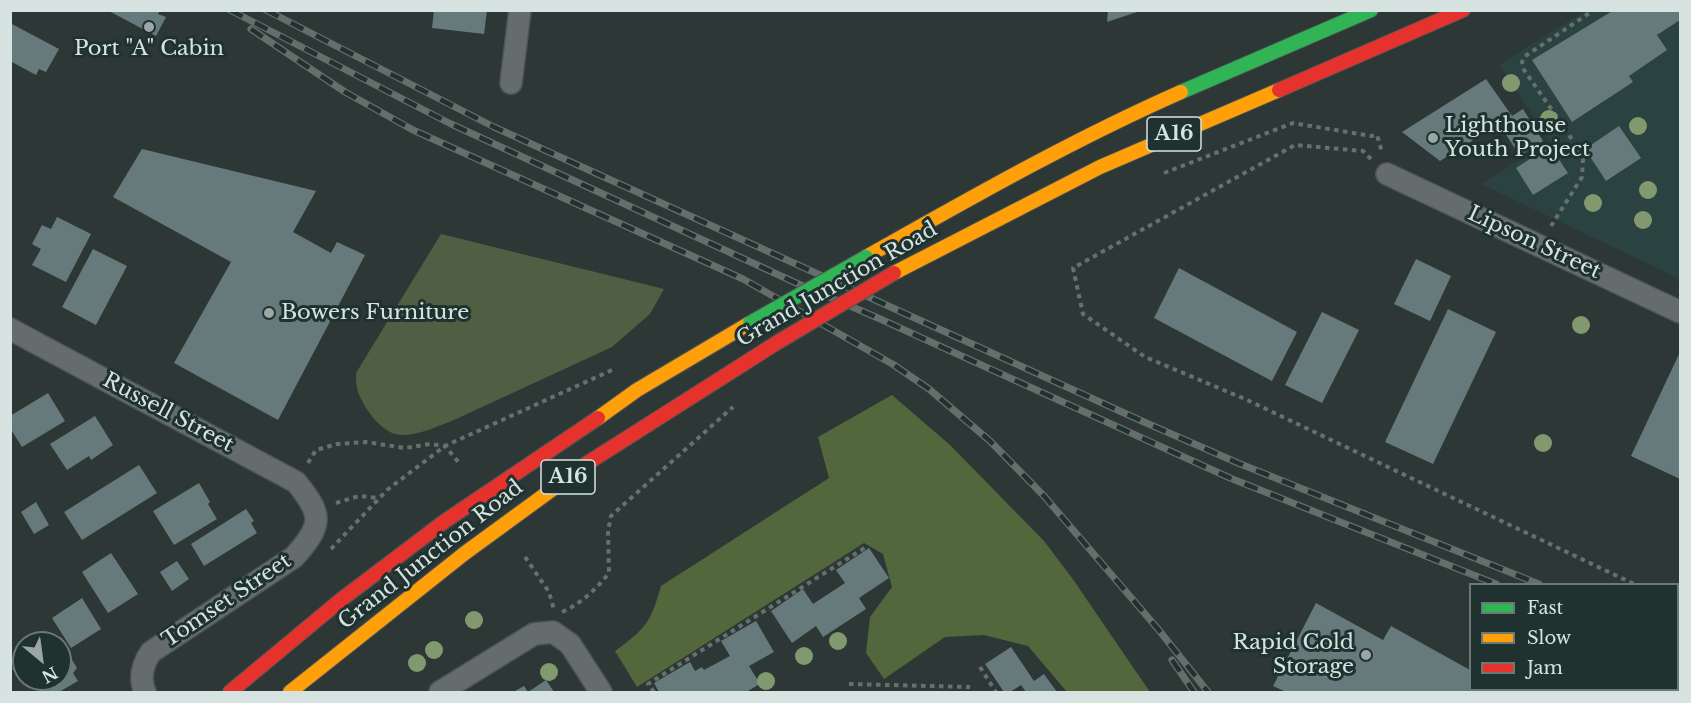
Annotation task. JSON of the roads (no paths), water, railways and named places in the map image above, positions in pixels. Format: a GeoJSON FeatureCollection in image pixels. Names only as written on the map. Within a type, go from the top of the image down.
{"type":"FeatureCollection","features":[{"type":"Feature","properties":{"kind":"highway","name":"Grand Junction Road"},"geometry":{"type":"LineString","coordinates":[[230,693],[342,599],[446,522],[571,438],[637,390],[991,186],[1152,105],[1371,10]]}},
{"type":"Feature","properties":{"kind":"highway","name":"Grand Junction Road"},"geometry":{"type":"LineString","coordinates":[[290,693],[465,553],[586,464],[778,342],[894,273],[1100,167],[1462,10]]}},
{"type":"Feature","properties":{"kind":"street"},"geometry":{"type":"LineString","coordinates":[[511,83],[520,10]]}},
{"type":"Feature","properties":{"kind":"street","name":"Lipson Street"},"geometry":{"type":"LineString","coordinates":[[1387,174],[1680,312]]}},
{"type":"Feature","properties":{"kind":"street","name":"Russell Street"},"geometry":{"type":"LineString","coordinates":[[10,329],[296,482],[315,510]]}},
{"type":"Feature","properties":{"kind":"street","name":"Tomset Street"},"geometry":{"type":"LineString","coordinates":[[145,693],[142,685],[142,669],[151,652],[294,557],[306,544],[317,525],[315,510]]}},
{"type":"Feature","properties":{"kind":"street"},"geometry":{"type":"LineString","coordinates":[[440,693],[534,634],[553,632],[570,644],[601,693]]}},
{"type":"Feature","properties":{"kind":"railway"},"geometry":{"type":"LineString","coordinates":[[230,10],[451,124],[794,282],[1230,478],[1493,583]]}},
{"type":"Feature","properties":{"kind":"railway"},"geometry":{"type":"LineString","coordinates":[[266,10],[494,127],[1144,422],[1238,463],[1537,583]]}},
{"type":"Feature","properties":{"kind":"railway"},"geometry":{"type":"LineString","coordinates":[[251,29],[345,92],[413,130],[743,279],[894,365],[929,389],[990,441],[1044,496],[1158,629],[1208,692]]}},
{"type":"Feature","properties":{"kind":"railway"},"geometry":{"type":"LineString","coordinates":[[1172,660],[1194,692]]}},
{"type":"Feature","properties":{"kind":"place","name":"Port \"A\" Cabin"},"geometry":{"type":"Point","coordinates":[149,27]}},
{"type":"Feature","properties":{"kind":"place","name":"Lighthouse Youth Project"},"geometry":{"type":"Point","coordinates":[1433,138]}},
{"type":"Feature","properties":{"kind":"place","name":"Bowers Furniture"},"geometry":{"type":"Point","coordinates":[269,313]}},
{"type":"Feature","properties":{"kind":"place","name":"Rapid Cold Storage"},"geometry":{"type":"Point","coordinates":[1366,655]}}]}
